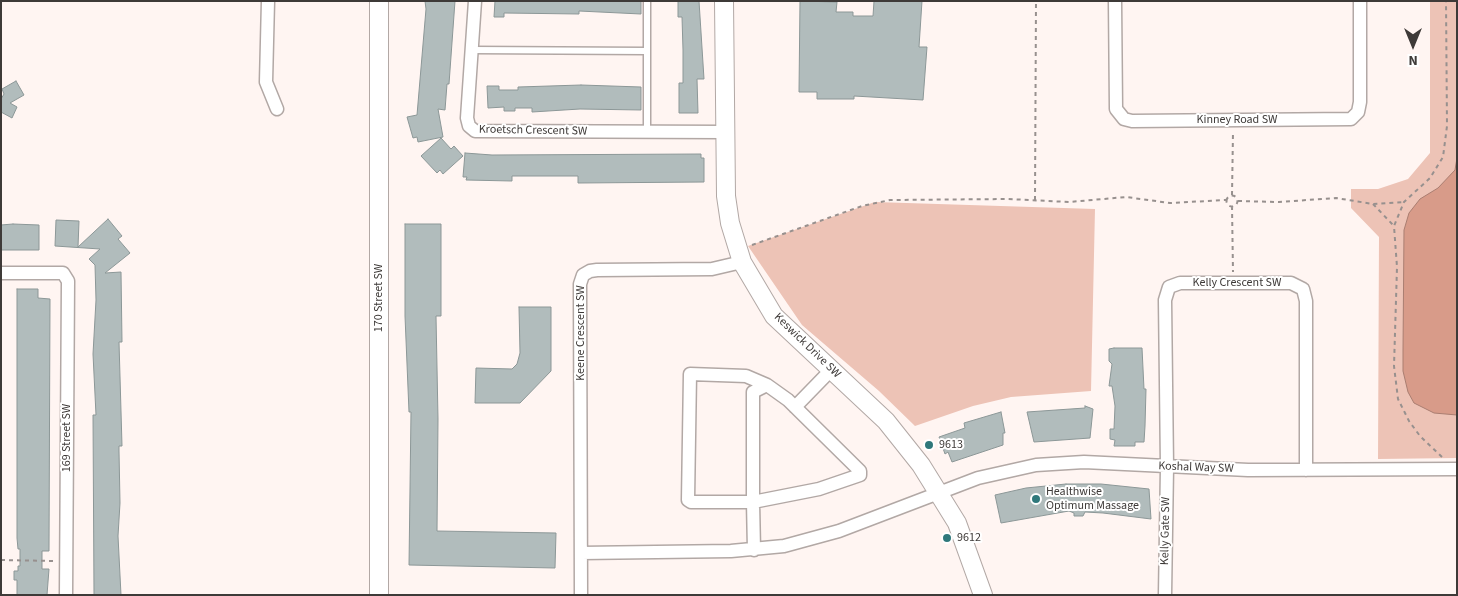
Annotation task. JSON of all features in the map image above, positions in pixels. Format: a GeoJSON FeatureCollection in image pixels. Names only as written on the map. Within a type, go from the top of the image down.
{"type":"FeatureCollection","features":[{"type":"Feature","properties":{"kind":"street"},"geometry":{"type":"LineString","coordinates":[[268,1],[266,82],[277,109]]}},
{"type":"Feature","properties":{"kind":"street","name":"170 Street SW"},"geometry":{"type":"LineString","coordinates":[[379,1],[379,595]]}},
{"type":"Feature","properties":{"kind":"street","name":"Kroetsch Crescent SW"},"geometry":{"type":"LineString","coordinates":[[475,1],[466,118],[469,126],[475,131],[725,132]]}},
{"type":"Feature","properties":{"kind":"street","name":"Keswick Drive SW"},"geometry":{"type":"LineString","coordinates":[[724,1],[726,196],[730,223],[739,255],[774,316],[886,421],[921,465],[957,523],[983,595]]}},
{"type":"Feature","properties":{"kind":"street","name":"Kinney Road SW"},"geometry":{"type":"LineString","coordinates":[[1115,1],[1115,105],[1120,116],[1132,121],[1342,120],[1355,116],[1360,102],[1360,1]]}},
{"type":"Feature","properties":{"kind":"street","name":"Keene Crescent SW"},"geometry":{"type":"LineString","coordinates":[[581,595],[580,284],[583,276],[590,271],[597,270],[712,269],[739,255]]}},
{"type":"Feature","properties":{"kind":"street","name":"169 Street SW"},"geometry":{"type":"LineString","coordinates":[[1,273],[66,277],[66,595]]}},
{"type":"Feature","properties":{"kind":"street","name":"Kelly Crescent SW"},"geometry":{"type":"LineString","coordinates":[[1167,467],[1166,290],[1173,284],[1180,283],[1296,284],[1303,288],[1306,294],[1306,470]]}},
{"type":"Feature","properties":{"kind":"street"},"geometry":{"type":"LineString","coordinates":[[795,407],[831,370]]}},
{"type":"Feature","properties":{"kind":"street"},"geometry":{"type":"LineString","coordinates":[[690,374],[746,376],[767,385],[795,407],[860,471],[860,475],[819,489],[752,502],[691,502],[688,500],[690,374]]}},
{"type":"Feature","properties":{"kind":"street"},"geometry":{"type":"LineString","coordinates":[[754,550],[752,502],[753,392],[767,385]]}},
{"type":"Feature","properties":{"kind":"street","name":"Koshal Way SW"},"geometry":{"type":"LineString","coordinates":[[939,492],[991,474],[1036,465],[1084,462],[1167,467],[1306,470],[1452,465]]}},
{"type":"Feature","properties":{"kind":"street","name":"Kelly Gate SW"},"geometry":{"type":"LineString","coordinates":[[1165,595],[1167,467]]}},
{"type":"Feature","properties":{"kind":"street"},"geometry":{"type":"LineString","coordinates":[[581,553],[754,550],[819,538],[939,492]]}},
{"type":"Feature","properties":{"kind":"lane"},"geometry":{"type":"LineString","coordinates":[[647,1],[647,132]]}},
{"type":"Feature","properties":{"kind":"lane"},"geometry":{"type":"LineString","coordinates":[[472,50],[647,51]]}},
{"type":"Feature","properties":{"kind":"path"},"geometry":{"type":"LineString","coordinates":[[1035,200],[1036,1]]}},
{"type":"Feature","properties":{"kind":"path"},"geometry":{"type":"LineString","coordinates":[[1446,1],[1446,144],[1438,168],[1422,188],[1404,202],[1394,226],[1397,267],[1394,366],[1398,398],[1409,421],[1420,436],[1452,465]]}},
{"type":"Feature","properties":{"kind":"path"},"geometry":{"type":"LineString","coordinates":[[1232,120],[1232,195],[1238,201]]}},
{"type":"Feature","properties":{"kind":"path"},"geometry":{"type":"LineString","coordinates":[[739,255],[875,202],[890,200],[1035,200],[1070,202],[1126,198],[1170,203],[1226,200],[1232,195]]}},
{"type":"Feature","properties":{"kind":"path"},"geometry":{"type":"LineString","coordinates":[[1232,206],[1238,201],[1279,202],[1336,198],[1373,204],[1404,202]]}},
{"type":"Feature","properties":{"kind":"path"},"geometry":{"type":"LineString","coordinates":[[1226,200],[1232,206]]}},
{"type":"Feature","properties":{"kind":"path"},"geometry":{"type":"LineString","coordinates":[[1373,204],[1394,226]]}},
{"type":"Feature","properties":{"kind":"path"},"geometry":{"type":"LineString","coordinates":[[1232,206],[1233,283]]}},
{"type":"Feature","properties":{"kind":"path"},"geometry":{"type":"LineString","coordinates":[[1,560],[66,561]]}},
{"type":"Feature","properties":{"kind":"shaded area"},"geometry":{"type":"Polygon","coordinates":[[[1430,1],[1457,1],[1457,458],[1378,459],[1379,237],[1351,208],[1351,189],[1378,189],[1408,179],[1430,153],[1430,1]]]}},
{"type":"Feature","properties":{"kind":"shaded area"},"geometry":{"type":"Polygon","coordinates":[[[1457,158],[1457,415],[1434,413],[1414,403],[1408,392],[1403,371],[1403,351],[1404,230],[1409,213],[1420,199],[1438,188],[1455,170],[1457,158]]]}},
{"type":"Feature","properties":{"kind":"shaded area"},"geometry":{"type":"Polygon","coordinates":[[[875,202],[1095,209],[1091,391],[1011,397],[973,406],[915,426],[879,391],[802,325],[748,246],[875,202]]]}},
{"type":"Feature","properties":{"kind":"building"},"geometry":{"type":"Polygon","coordinates":[[[425,1],[455,1],[449,84],[447,84],[445,110],[438,109],[443,137],[418,142],[417,137],[413,138],[407,117],[417,115],[426,9],[425,1]]]}},
{"type":"Feature","properties":{"kind":"building"},"geometry":{"type":"Polygon","coordinates":[[[495,1],[641,1],[641,14],[579,11],[579,14],[504,13],[504,17],[494,17],[495,1]]]}},
{"type":"Feature","properties":{"kind":"building"},"geometry":{"type":"Polygon","coordinates":[[[678,1],[699,1],[704,79],[697,79],[698,113],[679,113],[679,83],[683,83],[683,50],[682,17],[678,17],[678,1]]]}},
{"type":"Feature","properties":{"kind":"building"},"geometry":{"type":"Polygon","coordinates":[[[800,1],[837,2],[836,12],[853,12],[853,16],[873,16],[874,1],[922,1],[919,47],[927,47],[923,100],[854,96],[854,99],[817,99],[817,92],[799,92],[800,1]]]}},
{"type":"Feature","properties":{"kind":"building"},"geometry":{"type":"Polygon","coordinates":[[[16,81],[24,95],[10,103],[17,107],[12,118],[1,112],[1,99],[4,94],[2,89],[16,81]]]}},
{"type":"Feature","properties":{"kind":"building"},"geometry":{"type":"Polygon","coordinates":[[[581,85],[641,87],[641,110],[580,109],[532,112],[532,108],[515,108],[515,111],[504,111],[504,107],[488,108],[487,86],[499,86],[499,90],[518,90],[518,87],[581,85]]]}},
{"type":"Feature","properties":{"kind":"building"},"geometry":{"type":"Polygon","coordinates":[[[441,138],[451,149],[454,146],[463,156],[443,174],[440,170],[437,173],[421,156],[441,138]]]}},
{"type":"Feature","properties":{"kind":"building"},"geometry":{"type":"Polygon","coordinates":[[[465,153],[492,155],[701,154],[701,158],[704,158],[704,182],[578,183],[578,176],[512,176],[512,181],[466,180],[467,177],[463,177],[465,153]]]}},
{"type":"Feature","properties":{"kind":"building"},"geometry":{"type":"Polygon","coordinates":[[[108,219],[122,236],[118,239],[130,253],[105,273],[121,272],[122,342],[119,342],[122,446],[119,446],[120,503],[118,536],[121,595],[94,595],[93,415],[96,415],[93,354],[96,300],[95,265],[89,259],[100,249],[55,246],[56,220],[79,221],[78,247],[108,219]]]}},
{"type":"Feature","properties":{"kind":"building"},"geometry":{"type":"Polygon","coordinates":[[[405,224],[441,224],[441,316],[436,316],[438,419],[437,531],[556,533],[555,568],[409,565],[411,412],[409,412],[405,316],[405,224]]]}},
{"type":"Feature","properties":{"kind":"building"},"geometry":{"type":"Polygon","coordinates":[[[1,225],[39,225],[39,250],[1,250],[1,225]]]}},
{"type":"Feature","properties":{"kind":"building"},"geometry":{"type":"Polygon","coordinates":[[[17,289],[38,289],[38,298],[50,299],[49,551],[42,551],[42,569],[49,569],[47,595],[17,595],[17,580],[14,580],[14,571],[18,571],[18,566],[20,566],[20,549],[18,549],[17,538],[17,289]]]}},
{"type":"Feature","properties":{"kind":"building"},"geometry":{"type":"Polygon","coordinates":[[[519,307],[551,307],[551,371],[520,403],[475,403],[476,368],[512,369],[517,364],[520,353],[519,307]]]}},
{"type":"Feature","properties":{"kind":"building"},"geometry":{"type":"Polygon","coordinates":[[[1142,348],[1144,389],[1146,389],[1144,442],[1135,442],[1135,446],[1114,446],[1115,440],[1110,439],[1110,429],[1114,429],[1115,406],[1112,386],[1109,386],[1112,364],[1109,361],[1109,349],[1142,348]]]}},
{"type":"Feature","properties":{"kind":"building"},"geometry":{"type":"Polygon","coordinates":[[[1085,406],[1093,409],[1090,438],[1034,442],[1027,412],[1085,408],[1085,406]]]}},
{"type":"Feature","properties":{"kind":"building"},"geometry":{"type":"Polygon","coordinates":[[[1001,412],[1005,433],[1003,433],[1003,445],[952,462],[948,452],[945,454],[939,437],[965,428],[964,423],[1001,412]]]}},
{"type":"Feature","properties":{"kind":"building"},"geometry":{"type":"Polygon","coordinates":[[[1066,484],[1101,484],[1149,489],[1151,519],[1085,512],[1083,516],[1074,516],[1074,513],[1069,511],[1001,523],[995,495],[1026,488],[1066,484]]]}},
{"type":"Feature","properties":{"kind":"place","name":"9613"},"geometry":{"type":"Point","coordinates":[929,445]}},
{"type":"Feature","properties":{"kind":"place","name":"Healthwise Optimum Massage"},"geometry":{"type":"Point","coordinates":[1036,499]}},
{"type":"Feature","properties":{"kind":"place","name":"9612"},"geometry":{"type":"Point","coordinates":[947,538]}}]}
